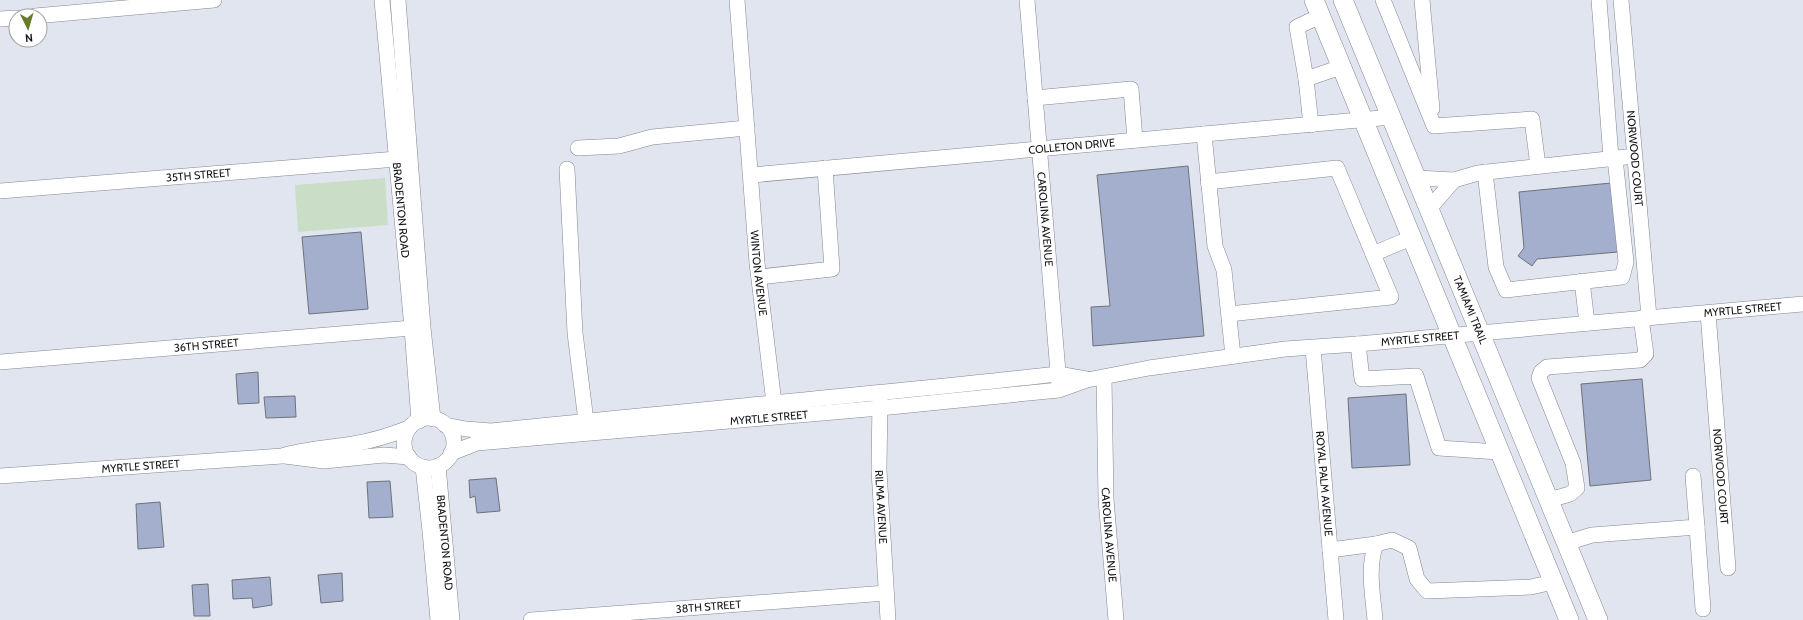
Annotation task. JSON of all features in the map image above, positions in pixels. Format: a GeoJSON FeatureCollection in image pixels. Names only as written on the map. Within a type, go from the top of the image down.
{"type":"FeatureCollection","features":[{"type":"Feature","properties":{"kind":"main road","name":"TAMIAMI TRAIL"},"geometry":{"type":"LineString","coordinates":[[1343,0],[1598,620]]}},
{"type":"Feature","properties":{"kind":"main road"},"geometry":{"type":"LineString","coordinates":[[1317,8],[1569,620]]}},
{"type":"Feature","properties":{"kind":"street"},"geometry":{"type":"LineString","coordinates":[[48,15],[214,0]]}},
{"type":"Feature","properties":{"kind":"street","name":"BRADENTON ROAD"},"geometry":{"type":"LineString","coordinates":[[382,0],[412,328],[427,423]]}},
{"type":"Feature","properties":{"kind":"street","name":"BRADENTON ROAD"},"geometry":{"type":"LineString","coordinates":[[398,0],[423,328],[427,423]]}},
{"type":"Feature","properties":{"kind":"street","name":"WINTON AVENUE"},"geometry":{"type":"LineString","coordinates":[[737,0],[759,277],[775,417]]}},
{"type":"Feature","properties":{"kind":"street","name":"CAROLINA AVENUE"},"geometry":{"type":"LineString","coordinates":[[1027,0],[1059,390]]}},
{"type":"Feature","properties":{"kind":"street"},"geometry":{"type":"LineString","coordinates":[[1384,0],[1434,126]]}},
{"type":"Feature","properties":{"kind":"street"},"geometry":{"type":"LineString","coordinates":[[1422,0],[1434,126]]}},
{"type":"Feature","properties":{"kind":"street"},"geometry":{"type":"LineString","coordinates":[[1485,172],[1496,267],[1506,290],[1622,277],[1626,262],[1613,158],[1599,0]]}},
{"type":"Feature","properties":{"kind":"street","name":"NORWOOD COURT"},"geometry":{"type":"LineString","coordinates":[[1549,500],[1570,494],[1577,488],[1573,463],[1539,378],[1541,372],[1547,367],[1640,360],[1646,354],[1635,156],[1621,0]]}},
{"type":"Feature","properties":{"kind":"street"},"geometry":{"type":"LineString","coordinates":[[1311,125],[1306,79],[1297,27],[1317,8]]}},
{"type":"Feature","properties":{"kind":"street"},"geometry":{"type":"LineString","coordinates":[[1306,79],[1341,67]]}},
{"type":"Feature","properties":{"kind":"street"},"geometry":{"type":"LineString","coordinates":[[1035,98],[1131,89],[1135,140]]}},
{"type":"Feature","properties":{"kind":"street","name":"COLLETON DRIVE"},"geometry":{"type":"LineString","coordinates":[[752,175],[1039,148],[1392,118]]}},
{"type":"Feature","properties":{"kind":"street"},"geometry":{"type":"LineString","coordinates":[[1434,126],[1532,119],[1538,166]]}},
{"type":"Feature","properties":{"kind":"street"},"geometry":{"type":"LineString","coordinates":[[578,148],[619,146],[652,137],[747,128]]}},
{"type":"Feature","properties":{"kind":"street"},"geometry":{"type":"LineString","coordinates":[[1204,134],[1215,246],[1224,270],[1233,356]]}},
{"type":"Feature","properties":{"kind":"street"},"geometry":{"type":"LineString","coordinates":[[1417,178],[1454,180],[1485,172],[1635,156]]}},
{"type":"Feature","properties":{"kind":"street","name":"35TH STREET"},"geometry":{"type":"LineString","coordinates":[[0,191],[397,159]]}},
{"type":"Feature","properties":{"kind":"street"},"geometry":{"type":"LineString","coordinates":[[759,277],[832,269],[825,168]]}},
{"type":"Feature","properties":{"kind":"street"},"geometry":{"type":"LineString","coordinates":[[1208,182],[1337,168],[1391,297],[1229,314]]}},
{"type":"Feature","properties":{"kind":"street"},"geometry":{"type":"LineString","coordinates":[[567,169],[575,333],[586,421]]}},
{"type":"Feature","properties":{"kind":"street"},"geometry":{"type":"LineString","coordinates":[[1429,209],[1454,180]]}},
{"type":"Feature","properties":{"kind":"street"},"geometry":{"type":"LineString","coordinates":[[1373,254],[1412,238]]}},
{"type":"Feature","properties":{"kind":"street"},"geometry":{"type":"LineString","coordinates":[[1582,281],[1587,323]]}},
{"type":"Feature","properties":{"kind":"street","name":"MYRTLE STREET"},"geometry":{"type":"LineString","coordinates":[[0,476],[282,456],[302,450],[353,444],[385,437],[427,423],[491,431],[774,402],[880,401],[1059,390],[1087,380],[1104,378],[1149,368],[1285,348],[1313,348],[1803,304]]}},
{"type":"Feature","properties":{"kind":"street","name":"NORWOOD COURT"},"geometry":{"type":"LineString","coordinates":[[1708,313],[1728,568]]}},
{"type":"Feature","properties":{"kind":"street","name":"36TH STREET"},"geometry":{"type":"LineString","coordinates":[[0,362],[412,328]]}},
{"type":"Feature","properties":{"kind":"street"},"geometry":{"type":"LineString","coordinates":[[1358,344],[1362,379],[1416,376],[1439,448],[1499,452]]}},
{"type":"Feature","properties":{"kind":"street","name":"ROYAL PALM AVENUE"},"geometry":{"type":"LineString","coordinates":[[1313,348],[1336,620]]}},
{"type":"Feature","properties":{"kind":"street","name":"MYRTLE STREET"},"geometry":{"type":"LineString","coordinates":[[451,453],[477,443],[775,417],[1058,374],[1087,380]]}},
{"type":"Feature","properties":{"kind":"street","name":"CAROLINA AVENUE"},"geometry":{"type":"LineString","coordinates":[[1104,378],[1106,499],[1116,620]]}},
{"type":"Feature","properties":{"kind":"street","name":"RILMA AVENUE"},"geometry":{"type":"LineString","coordinates":[[880,401],[879,470],[888,620]]}},
{"type":"Feature","properties":{"kind":"street","name":"BRADENTON ROAD"},"geometry":{"type":"LineString","coordinates":[[427,423],[451,433],[454,440],[451,453]]}},
{"type":"Feature","properties":{"kind":"street","name":"BRADENTON ROAD"},"geometry":{"type":"LineString","coordinates":[[409,457],[404,446],[405,438],[427,423]]}},
{"type":"Feature","properties":{"kind":"street"},"geometry":{"type":"LineString","coordinates":[[409,457],[416,464],[422,467],[430,468],[445,462],[451,453]]}},
{"type":"Feature","properties":{"kind":"street","name":"MYRTLE STREET"},"geometry":{"type":"LineString","coordinates":[[282,456],[324,462],[384,455],[409,457]]}},
{"type":"Feature","properties":{"kind":"street","name":"BRADENTON ROAD"},"geometry":{"type":"LineString","coordinates":[[438,466],[452,620]]}},
{"type":"Feature","properties":{"kind":"street","name":"BRADENTON ROAD"},"geometry":{"type":"LineString","coordinates":[[422,467],[430,531],[438,620]]}},
{"type":"Feature","properties":{"kind":"street"},"geometry":{"type":"LineString","coordinates":[[1693,476],[1703,609]]}},
{"type":"Feature","properties":{"kind":"street"},"geometry":{"type":"LineString","coordinates":[[1566,543],[1592,535],[1697,528]]}},
{"type":"Feature","properties":{"kind":"street"},"geometry":{"type":"LineString","coordinates":[[1330,550],[1376,544],[1392,540],[1409,548],[1417,579],[1427,591],[1530,587],[1553,582]]}},
{"type":"Feature","properties":{"kind":"street"},"geometry":{"type":"LineString","coordinates":[[1375,620],[1371,565],[1372,555],[1376,544]]}},
{"type":"Feature","properties":{"kind":"street","name":"38TH STREET"},"geometry":{"type":"LineString","coordinates":[[530,620],[886,593]]}},
{"type":"Feature","properties":{"kind":"green space"},"geometry":{"type":"Polygon","coordinates":[[[385,178],[388,225],[298,232],[295,185],[385,178]]]}},
{"type":"Feature","properties":{"kind":"building"},"geometry":{"type":"Polygon","coordinates":[[[1188,166],[1204,336],[1093,346],[1091,307],[1110,306],[1097,175],[1188,166]]]}},
{"type":"Feature","properties":{"kind":"building"},"geometry":{"type":"Polygon","coordinates":[[[1611,183],[1618,252],[1537,259],[1532,266],[1518,256],[1524,248],[1519,192],[1611,183]]]}},
{"type":"Feature","properties":{"kind":"building"},"geometry":{"type":"Polygon","coordinates":[[[361,232],[368,309],[309,314],[302,237],[361,232]]]}},
{"type":"Feature","properties":{"kind":"building"},"geometry":{"type":"Polygon","coordinates":[[[258,372],[259,403],[238,404],[236,374],[258,372]]]}},
{"type":"Feature","properties":{"kind":"building"},"geometry":{"type":"Polygon","coordinates":[[[1642,379],[1651,480],[1590,486],[1581,384],[1642,379]]]}},
{"type":"Feature","properties":{"kind":"building"},"geometry":{"type":"Polygon","coordinates":[[[1406,394],[1410,465],[1352,468],[1348,398],[1406,394]]]}},
{"type":"Feature","properties":{"kind":"building"},"geometry":{"type":"Polygon","coordinates":[[[295,396],[296,417],[266,418],[264,397],[295,396]]]}},
{"type":"Feature","properties":{"kind":"building"},"geometry":{"type":"Polygon","coordinates":[[[496,478],[500,511],[477,513],[475,496],[470,498],[469,480],[496,478]]]}},
{"type":"Feature","properties":{"kind":"building"},"geometry":{"type":"Polygon","coordinates":[[[390,481],[393,517],[369,518],[367,482],[390,481]]]}},
{"type":"Feature","properties":{"kind":"building"},"geometry":{"type":"Polygon","coordinates":[[[160,502],[164,547],[138,549],[136,504],[160,502]]]}},
{"type":"Feature","properties":{"kind":"building"},"geometry":{"type":"Polygon","coordinates":[[[342,573],[343,601],[321,603],[318,575],[342,573]]]}},
{"type":"Feature","properties":{"kind":"building"},"geometry":{"type":"Polygon","coordinates":[[[270,577],[272,605],[253,608],[252,598],[233,599],[232,580],[270,577]]]}},
{"type":"Feature","properties":{"kind":"building"},"geometry":{"type":"Polygon","coordinates":[[[208,584],[210,616],[194,616],[192,585],[208,584]]]}}]}
